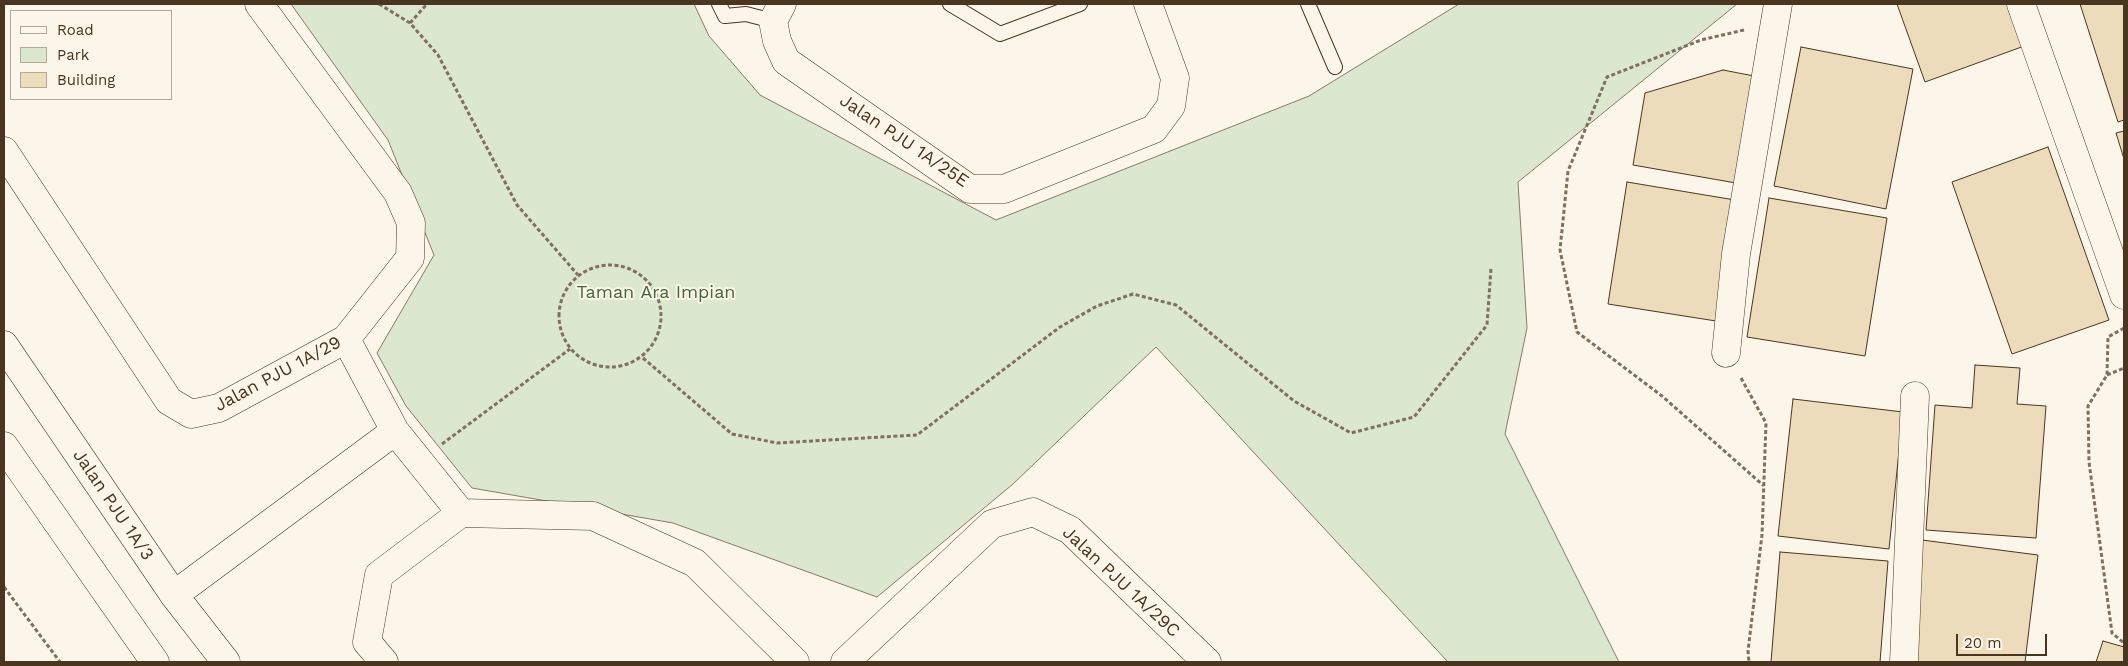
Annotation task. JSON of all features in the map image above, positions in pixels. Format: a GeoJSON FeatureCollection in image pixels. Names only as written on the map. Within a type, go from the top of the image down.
{"type":"FeatureCollection","features":[{"type":"Feature","properties":{"kind":"street","name":"Jalan PJU 1A/29"},"geometry":{"type":"LineString","coordinates":[[4,152],[169,401],[191,414],[219,408],[346,339],[410,258],[411,223],[398,193],[259,4]]}},
{"type":"Feature","properties":{"kind":"street","name":"Jalan PJU 1A/25E"},"geometry":{"type":"LineString","coordinates":[[778,12],[777,41],[786,61],[970,189],[1004,189],[1154,129],[1171,106],[1175,78],[1148,4]]}},
{"type":"Feature","properties":{"kind":"street"},"geometry":{"type":"LineString","coordinates":[[2021,4],[2124,295]]}},
{"type":"Feature","properties":{"kind":"street"},"geometry":{"type":"LineString","coordinates":[[1726,353],[1736,254],[1776,13]]}},
{"type":"Feature","properties":{"kind":"street"},"geometry":{"type":"LineString","coordinates":[[346,339],[395,431],[461,513]]}},
{"type":"Feature","properties":{"kind":"street","name":"Jalan PJU 1A/3"},"geometry":{"type":"LineString","coordinates":[[4,345],[174,595],[226,662]]}},
{"type":"Feature","properties":{"kind":"street"},"geometry":{"type":"LineString","coordinates":[[1904,662],[1915,396]]}},
{"type":"Feature","properties":{"kind":"street"},"geometry":{"type":"LineString","coordinates":[[174,595],[395,431]]}},
{"type":"Feature","properties":{"kind":"street"},"geometry":{"type":"LineString","coordinates":[[4,446],[155,662]]}},
{"type":"Feature","properties":{"kind":"street","name":"Jalan PJU 1A/29C"},"geometry":{"type":"LineString","coordinates":[[845,662],[992,524],[1033,512],[1070,530],[1206,662]]}},
{"type":"Feature","properties":{"kind":"street"},"geometry":{"type":"LineString","coordinates":[[384,662],[367,642],[379,575],[461,513],[593,516],[695,563],[795,662]]}},
{"type":"Feature","properties":{"kind":"lane"},"geometry":{"type":"LineString","coordinates":[[719,4],[725,16],[778,12]]}},
{"type":"Feature","properties":{"kind":"lane"},"geometry":{"type":"LineString","coordinates":[[950,4],[1000,34],[1080,4]]}},
{"type":"Feature","properties":{"kind":"lane"},"geometry":{"type":"LineString","coordinates":[[1308,4],[1335,67]]}},
{"type":"Feature","properties":{"kind":"path"},"geometry":{"type":"LineString","coordinates":[[379,4],[410,23],[438,55],[517,205],[578,275]]}},
{"type":"Feature","properties":{"kind":"path"},"geometry":{"type":"LineString","coordinates":[[410,23],[427,4]]}},
{"type":"Feature","properties":{"kind":"path"},"geometry":{"type":"LineString","coordinates":[[1764,486],[1662,396],[1577,332],[1560,250],[1568,171],[1607,77],[1776,13]]}},
{"type":"Feature","properties":{"kind":"path"},"geometry":{"type":"LineString","coordinates":[[616,264],[635,270],[651,284],[660,302],[662,322],[656,342],[643,358],[625,367],[605,368],[585,362],[570,349],[560,331],[559,310],[565,291],[578,275],[596,266],[616,264]]}},
{"type":"Feature","properties":{"kind":"path"},"geometry":{"type":"LineString","coordinates":[[643,358],[732,434],[777,443],[917,435],[1060,327],[1097,306],[1134,294],[1176,305],[1294,400],[1351,433],[1414,418],[1487,325],[1490,268]]}},
{"type":"Feature","properties":{"kind":"path"},"geometry":{"type":"LineString","coordinates":[[2124,328],[2108,337],[2107,375],[2088,406],[2089,462],[2112,633],[2124,644]]}},
{"type":"Feature","properties":{"kind":"path"},"geometry":{"type":"LineString","coordinates":[[419,461],[570,349]]}},
{"type":"Feature","properties":{"kind":"path"},"geometry":{"type":"LineString","coordinates":[[1726,353],[1766,422],[1762,535],[1748,651],[1749,662]]}},
{"type":"Feature","properties":{"kind":"path"},"geometry":{"type":"LineString","coordinates":[[2107,375],[2124,368]]}},
{"type":"Feature","properties":{"kind":"path"},"geometry":{"type":"LineString","coordinates":[[4,586],[60,662]]}},
{"type":"Feature","properties":{"kind":"green space","name":"Taman Ara Impian"},"geometry":{"type":"Polygon","coordinates":[[[291,4],[694,4],[709,36],[760,95],[996,220],[1309,96],[1459,4],[1737,4],[1518,182],[1527,328],[1505,434],[1619,662],[1448,662],[1156,347],[1013,484],[877,597],[673,523],[472,488],[406,406],[377,353],[434,255],[388,140],[291,4]]]}},
{"type":"Feature","properties":{"kind":"building"},"geometry":{"type":"Polygon","coordinates":[[[1897,4],[2012,4],[2027,45],[1925,82],[1897,4]]]}},
{"type":"Feature","properties":{"kind":"building"},"geometry":{"type":"Polygon","coordinates":[[[2080,4],[2124,4],[2124,120],[2118,122],[2080,4]]]}},
{"type":"Feature","properties":{"kind":"building"},"geometry":{"type":"Polygon","coordinates":[[[1801,47],[1913,69],[1886,209],[1774,186],[1801,47]]]}},
{"type":"Feature","properties":{"kind":"building"},"geometry":{"type":"Polygon","coordinates":[[[1723,70],[1754,76],[1736,183],[1633,165],[1645,93],[1723,70]]]}},
{"type":"Feature","properties":{"kind":"building"},"geometry":{"type":"Polygon","coordinates":[[[2124,131],[2124,159],[2116,133],[2124,131]]]}},
{"type":"Feature","properties":{"kind":"building"},"geometry":{"type":"Polygon","coordinates":[[[2048,147],[2109,320],[2012,354],[1952,182],[2048,147]]]}},
{"type":"Feature","properties":{"kind":"building"},"geometry":{"type":"Polygon","coordinates":[[[1627,182],[1735,200],[1716,321],[1608,304],[1627,182]]]}},
{"type":"Feature","properties":{"kind":"building"},"geometry":{"type":"Polygon","coordinates":[[[1769,198],[1887,218],[1865,356],[1747,337],[1769,198]]]}},
{"type":"Feature","properties":{"kind":"building"},"geometry":{"type":"Polygon","coordinates":[[[1975,365],[2020,368],[2017,404],[2046,406],[2036,538],[1926,530],[1935,405],[1972,408],[1975,365]]]}},
{"type":"Feature","properties":{"kind":"building"},"geometry":{"type":"Polygon","coordinates":[[[1793,399],[1903,412],[1889,549],[1778,536],[1793,399]]]}},
{"type":"Feature","properties":{"kind":"building"},"geometry":{"type":"Polygon","coordinates":[[[1922,540],[2038,555],[2025,662],[1907,662],[1922,540]]]}},
{"type":"Feature","properties":{"kind":"building"},"geometry":{"type":"Polygon","coordinates":[[[1780,552],[1888,561],[1880,662],[1771,662],[1780,552]]]}},
{"type":"Feature","properties":{"kind":"building"},"geometry":{"type":"Polygon","coordinates":[[[2103,641],[2124,647],[2124,662],[2096,662],[2103,641]]]}}]}
